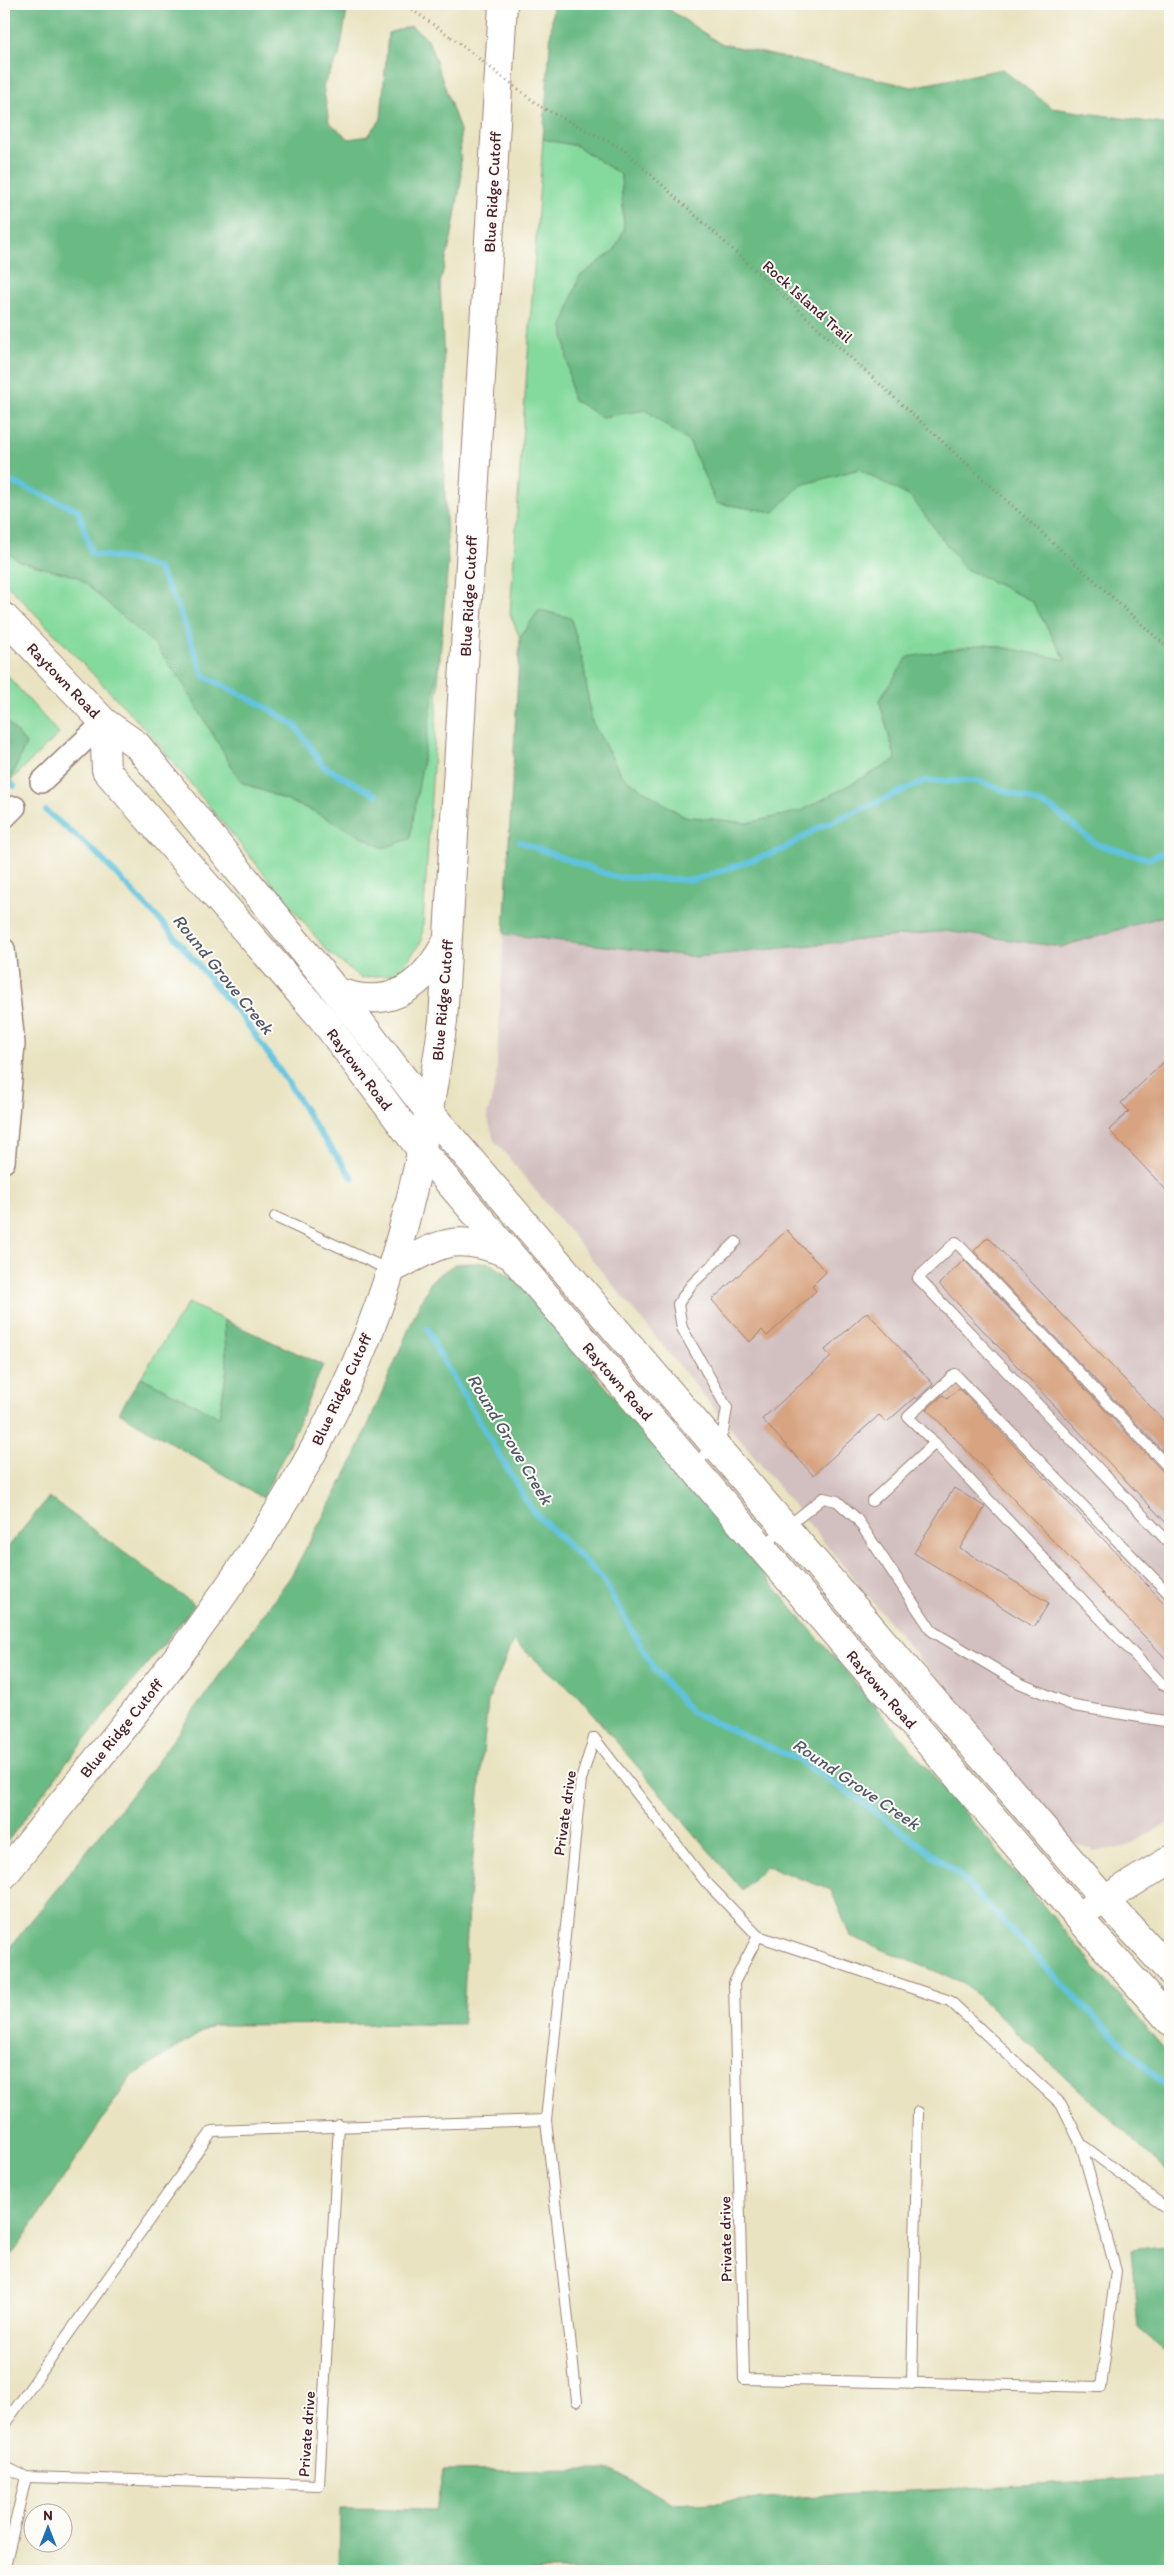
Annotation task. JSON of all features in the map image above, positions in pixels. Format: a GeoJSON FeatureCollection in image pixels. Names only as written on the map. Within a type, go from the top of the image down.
{"type":"FeatureCollection","features":[{"type":"Feature","properties":{"kind":"main road","name":"Blue Ridge Cutoff"},"geometry":{"type":"LineString","coordinates":[[4,1875],[195,1636],[242,1568],[299,1475],[348,1381],[378,1308],[408,1214],[430,1112],[443,1021],[504,4]]}},
{"type":"Feature","properties":{"kind":"main road","name":"Raytown Road"},"geometry":{"type":"LineString","coordinates":[[4,617],[104,722],[137,745],[336,991],[430,1112],[1103,1898],[1170,1971]]}},
{"type":"Feature","properties":{"kind":"main road","name":"Raytown Road"},"geometry":{"type":"LineString","coordinates":[[104,722],[106,770],[322,1018],[422,1151],[509,1254],[1078,1917],[1170,2021]]}},
{"type":"Feature","properties":{"kind":"main road"},"geometry":{"type":"LineString","coordinates":[[336,991],[353,997],[373,998],[407,990],[434,964],[447,942]]}},
{"type":"Feature","properties":{"kind":"main road"},"geometry":{"type":"LineString","coordinates":[[390,1270],[434,1248],[467,1241],[486,1244],[509,1254]]}},
{"type":"Feature","properties":{"kind":"main road"},"geometry":{"type":"LineString","coordinates":[[1078,1917],[1103,1898],[1170,1860]]}},
{"type":"Feature","properties":{"kind":"street"},"geometry":{"type":"LineString","coordinates":[[41,782],[104,722]]}},
{"type":"Feature","properties":{"kind":"street"},"geometry":{"type":"LineString","coordinates":[[4,949],[14,1044],[4,1162]]}},
{"type":"Feature","properties":{"kind":"lane"},"geometry":{"type":"LineString","coordinates":[[275,1216],[390,1270]]}},
{"type":"Feature","properties":{"kind":"lane"},"geometry":{"type":"LineString","coordinates":[[693,1468],[723,1432],[727,1408],[682,1328],[678,1304],[692,1285],[736,1242]]}},
{"type":"Feature","properties":{"kind":"lane"},"geometry":{"type":"LineString","coordinates":[[1170,1469],[956,1242],[918,1278],[1170,1544]]}},
{"type":"Feature","properties":{"kind":"lane"},"geometry":{"type":"LineString","coordinates":[[1170,1595],[955,1374],[908,1417],[1162,1684],[1170,1688]]}},
{"type":"Feature","properties":{"kind":"lane"},"geometry":{"type":"LineString","coordinates":[[872,1501],[935,1444]]}},
{"type":"Feature","properties":{"kind":"lane"},"geometry":{"type":"LineString","coordinates":[[761,1548],[822,1498],[837,1501],[858,1519],[932,1631],[1019,1684],[1074,1706],[1170,1722]]}},
{"type":"Feature","properties":{"kind":"lane","name":"Private drive"},"geometry":{"type":"LineString","coordinates":[[576,2401],[546,2120],[581,1780],[594,1738],[705,1882],[758,1936],[950,2001],[1061,2104],[1081,2144],[1116,2271],[1101,2387],[744,2379],[734,1983],[758,1936]]}},
{"type":"Feature","properties":{"kind":"lane"},"geometry":{"type":"LineString","coordinates":[[912,2384],[918,2112]]}},
{"type":"Feature","properties":{"kind":"lane"},"geometry":{"type":"LineString","coordinates":[[4,2425],[212,2131],[339,2125],[546,2120]]}},
{"type":"Feature","properties":{"kind":"lane","name":"Private drive"},"geometry":{"type":"LineString","coordinates":[[4,2466],[26,2477],[319,2486],[339,2125]]}},
{"type":"Feature","properties":{"kind":"lane","name":"Private drive"},"geometry":{"type":"LineString","coordinates":[[1081,2144],[1170,2211]]}},
{"type":"Feature","properties":{"kind":"lane"},"geometry":{"type":"LineString","coordinates":[[4,2570],[26,2477]]}},
{"type":"Feature","properties":{"kind":"path","name":"Rock Island Trail"},"geometry":{"type":"LineString","coordinates":[[404,4],[541,107],[623,149],[1170,650]]}},
{"type":"Feature","properties":{"kind":"shaded area"},"geometry":{"type":"Polygon","coordinates":[[[1170,914],[1170,1822],[1125,1847],[1096,1851],[1070,1842],[494,1140],[487,1116],[496,1080],[504,934],[697,957],[945,931],[1061,947],[1170,914]]]}},
{"type":"Feature","properties":{"kind":"green space"},"geometry":{"type":"Polygon","coordinates":[[[4,4],[343,4],[347,11],[339,56],[323,86],[329,122],[349,139],[368,136],[381,119],[388,33],[411,26],[428,39],[460,130],[461,181],[451,240],[440,283],[445,381],[444,469],[448,562],[440,656],[410,839],[383,848],[313,811],[241,782],[183,684],[156,646],[78,577],[19,561],[4,549],[4,4]]]}},
{"type":"Feature","properties":{"kind":"green space"},"geometry":{"type":"Polygon","coordinates":[[[553,4],[661,4],[719,43],[912,87],[1002,69],[1052,108],[1170,125],[1170,914],[1061,947],[945,931],[697,957],[504,934],[520,638],[539,610],[571,618],[584,667],[591,720],[622,776],[683,816],[748,823],[801,811],[896,760],[879,700],[908,657],[986,644],[1066,660],[1032,601],[964,568],[912,498],[859,469],[801,485],[774,512],[716,503],[690,443],[646,410],[601,417],[572,399],[563,326],[579,277],[614,251],[624,230],[621,175],[577,146],[543,139],[553,4]]]}},
{"type":"Feature","properties":{"kind":"green space"},"geometry":{"type":"Polygon","coordinates":[[[543,139],[577,146],[621,175],[624,230],[614,251],[579,277],[601,417],[646,410],[690,443],[716,503],[774,512],[801,485],[859,469],[912,498],[964,568],[1032,601],[1066,660],[986,644],[879,700],[896,760],[801,811],[748,823],[683,816],[622,776],[591,720],[584,667],[571,618],[539,610],[520,638],[510,614],[543,139]]]}},
{"type":"Feature","properties":{"kind":"green space"},"geometry":{"type":"Polygon","coordinates":[[[4,549],[19,561],[78,577],[123,614],[156,646],[183,684],[241,782],[313,811],[425,732],[440,656],[422,940],[399,973],[361,978],[328,952],[150,734],[4,581],[4,549]]]}},
{"type":"Feature","properties":{"kind":"green space"},"geometry":{"type":"Polygon","coordinates":[[[4,672],[59,734],[9,782],[26,744],[4,718],[4,672]]]}},
{"type":"Feature","properties":{"kind":"green space"},"geometry":{"type":"Polygon","coordinates":[[[4,718],[26,744],[9,782],[4,786],[4,718]]]}},
{"type":"Feature","properties":{"kind":"green space"},"geometry":{"type":"Polygon","coordinates":[[[488,1262],[515,1279],[1170,2056],[1170,2174],[964,1983],[850,1936],[831,1890],[766,1866],[742,1890],[577,1695],[513,1641],[488,1701],[468,1909],[463,2024],[213,2025],[131,2077],[4,2267],[4,1955],[151,1770],[291,1576],[353,1461],[418,1307],[432,1280],[455,1264],[488,1262]]]}},
{"type":"Feature","properties":{"kind":"green space"},"geometry":{"type":"Polygon","coordinates":[[[188,1303],[224,1320],[227,1369],[219,1418],[141,1377],[188,1303]]]}},
{"type":"Feature","properties":{"kind":"green space"},"geometry":{"type":"Polygon","coordinates":[[[224,1320],[323,1365],[287,1449],[263,1498],[119,1412],[141,1377],[219,1417],[227,1369],[224,1320]]]}},
{"type":"Feature","properties":{"kind":"green space"},"geometry":{"type":"Polygon","coordinates":[[[49,1497],[195,1605],[67,1762],[4,1846],[4,1552],[49,1497]]]}},
{"type":"Feature","properties":{"kind":"green space"},"geometry":{"type":"Polygon","coordinates":[[[1170,2245],[1170,2355],[1138,2328],[1131,2250],[1170,2245]]]}},
{"type":"Feature","properties":{"kind":"green space"},"geometry":{"type":"Polygon","coordinates":[[[1170,2432],[1170,2571],[339,2571],[340,2509],[436,2510],[443,2471],[612,2470],[675,2504],[1165,2477],[1170,2432]]]}},
{"type":"Feature","properties":{"kind":"building"},"geometry":{"type":"Polygon","coordinates":[[[1170,1056],[1170,1194],[1109,1130],[1129,1111],[1121,1103],[1170,1056]]]}},
{"type":"Feature","properties":{"kind":"building"},"geometry":{"type":"Polygon","coordinates":[[[787,1230],[826,1272],[812,1286],[816,1291],[767,1336],[762,1330],[750,1342],[712,1300],[787,1230]]]}},
{"type":"Feature","properties":{"kind":"building"},"geometry":{"type":"Polygon","coordinates":[[[988,1237],[1170,1427],[1170,1459],[974,1251],[988,1237]]]}},
{"type":"Feature","properties":{"kind":"building"},"geometry":{"type":"Polygon","coordinates":[[[964,1260],[1165,1474],[1170,1476],[1170,1527],[939,1284],[964,1260]]]}},
{"type":"Feature","properties":{"kind":"building"},"geometry":{"type":"Polygon","coordinates":[[[867,1312],[933,1384],[887,1422],[879,1415],[813,1475],[762,1419],[831,1357],[825,1350],[867,1312]]]}},
{"type":"Feature","properties":{"kind":"building"},"geometry":{"type":"Polygon","coordinates":[[[959,1388],[1170,1609],[1170,1663],[927,1409],[943,1395],[947,1399],[959,1388]]]}},
{"type":"Feature","properties":{"kind":"building"},"geometry":{"type":"Polygon","coordinates":[[[954,1488],[985,1507],[960,1548],[1049,1603],[1034,1627],[914,1553],[954,1488]]]}},
{"type":"Feature","properties":{"kind":"waterway"},"geometry":{"type":"LineString","coordinates":[[4,481],[17,484],[78,510],[92,554],[129,559],[158,568],[178,607],[204,676],[262,705],[295,725],[323,766],[376,795]]}},
{"type":"Feature","properties":{"kind":"waterway","name":"Round Grove Creek"},"geometry":{"type":"LineString","coordinates":[[4,777],[14,786]]}},
{"type":"Feature","properties":{"kind":"waterway"},"geometry":{"type":"LineString","coordinates":[[520,842],[615,877],[694,880],[782,850],[818,828],[925,781],[978,781],[1052,808],[1096,844],[1148,859],[1170,850]]}},
{"type":"Feature","properties":{"kind":"waterway","name":"Round Grove Creek"},"geometry":{"type":"LineString","coordinates":[[46,811],[94,851],[169,930],[245,1021],[289,1084],[316,1128],[353,1178]]}},
{"type":"Feature","properties":{"kind":"waterway","name":"Round Grove Creek"},"geometry":{"type":"LineString","coordinates":[[428,1329],[437,1350],[532,1510],[602,1578],[655,1670],[691,1712],[797,1759],[861,1801],[957,1873],[1100,2023],[1170,2090]]}}]}
